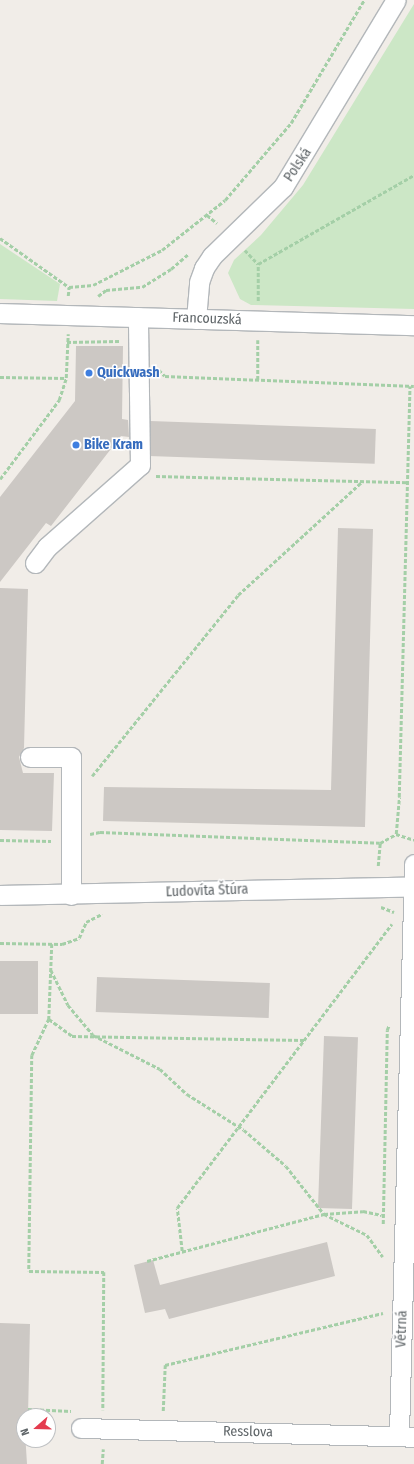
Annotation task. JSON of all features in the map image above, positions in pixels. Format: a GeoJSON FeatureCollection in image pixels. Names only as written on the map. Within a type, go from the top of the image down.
{"type":"FeatureCollection","features":[{"type":"Feature","properties":{"kind":"street","name":"Polská"},"geometry":{"type":"LineString","coordinates":[[196,319],[199,282],[204,268],[233,236],[268,205],[296,168],[396,0]]}},
{"type":"Feature","properties":{"kind":"street","name":"Francouzská"},"geometry":{"type":"LineString","coordinates":[[0,313],[414,326]]}},
{"type":"Feature","properties":{"kind":"street"},"geometry":{"type":"LineString","coordinates":[[35,563],[47,547],[140,465],[140,351],[138,317]]}},
{"type":"Feature","properties":{"kind":"street"},"geometry":{"type":"LineString","coordinates":[[30,757],[71,757],[71,895]]}},
{"type":"Feature","properties":{"kind":"street","name":"Větrná"},"geometry":{"type":"LineString","coordinates":[[406,1436],[414,864]]}},
{"type":"Feature","properties":{"kind":"street","name":"Ľudovíta Štúra"},"geometry":{"type":"LineString","coordinates":[[0,895],[71,895],[414,886]]}},
{"type":"Feature","properties":{"kind":"street","name":"Resslova"},"geometry":{"type":"LineString","coordinates":[[81,1428],[103,1430],[406,1436]]}},
{"type":"Feature","properties":{"kind":"path"},"geometry":{"type":"LineString","coordinates":[[0,238],[69,287],[93,285],[162,250],[225,200],[291,123],[364,0]]}},
{"type":"Feature","properties":{"kind":"path"},"geometry":{"type":"LineString","coordinates":[[258,380],[258,264],[414,175]]}},
{"type":"Feature","properties":{"kind":"path"},"geometry":{"type":"LineString","coordinates":[[214,230],[219,225],[233,236]]}},
{"type":"Feature","properties":{"kind":"path"},"geometry":{"type":"LineString","coordinates":[[68,314],[106,290],[142,287],[171,270],[192,250]]}},
{"type":"Feature","properties":{"kind":"path"},"geometry":{"type":"LineString","coordinates":[[0,479],[59,400],[66,378],[69,287]]}},
{"type":"Feature","properties":{"kind":"path"},"geometry":{"type":"LineString","coordinates":[[67,342],[131,341],[165,376],[414,386]]}},
{"type":"Feature","properties":{"kind":"path"},"geometry":{"type":"LineString","coordinates":[[0,377],[66,378]]}},
{"type":"Feature","properties":{"kind":"path"},"geometry":{"type":"LineString","coordinates":[[396,834],[400,797],[410,386]]}},
{"type":"Feature","properties":{"kind":"path"},"geometry":{"type":"LineString","coordinates":[[140,465],[147,476],[408,482]]}},
{"type":"Feature","properties":{"kind":"path"},"geometry":{"type":"LineString","coordinates":[[90,778],[238,595],[363,481]]}},
{"type":"Feature","properties":{"kind":"path"},"geometry":{"type":"LineString","coordinates":[[0,840],[51,841],[100,832],[380,843],[396,834],[414,840]]}},
{"type":"Feature","properties":{"kind":"path"},"geometry":{"type":"LineString","coordinates":[[375,905],[399,914]]}},
{"type":"Feature","properties":{"kind":"path"},"geometry":{"type":"LineString","coordinates":[[0,943],[52,944],[79,938],[86,922],[105,912]]}},
{"type":"Feature","properties":{"kind":"path"},"geometry":{"type":"LineString","coordinates":[[182,1251],[177,1208],[395,921]]}},
{"type":"Feature","properties":{"kind":"path"},"geometry":{"type":"LineString","coordinates":[[52,944],[49,1020],[32,1055],[29,1271],[104,1272],[102,1464]]}},
{"type":"Feature","properties":{"kind":"path"},"geometry":{"type":"LineString","coordinates":[[51,970],[68,1005],[93,1035],[160,1069],[187,1094],[239,1127],[286,1166],[324,1214],[367,1235],[384,1257]]}},
{"type":"Feature","properties":{"kind":"path"},"geometry":{"type":"LineString","coordinates":[[49,1020],[72,1036],[93,1035],[305,1040]]}},
{"type":"Feature","properties":{"kind":"path"},"geometry":{"type":"LineString","coordinates":[[383,1229],[382,1215],[387,1030],[392,1020]]}},
{"type":"Feature","properties":{"kind":"path"},"geometry":{"type":"LineString","coordinates":[[147,1261],[324,1214],[363,1211],[382,1215]]}},
{"type":"Feature","properties":{"kind":"path"},"geometry":{"type":"LineString","coordinates":[[384,1250],[384,1265]]}},
{"type":"Feature","properties":{"kind":"path"},"geometry":{"type":"LineString","coordinates":[[384,1305],[384,1321]]}},
{"type":"Feature","properties":{"kind":"path"},"geometry":{"type":"LineString","coordinates":[[162,1430],[165,1365],[384,1313]]}},
{"type":"Feature","properties":{"kind":"green space"},"geometry":{"type":"Polygon","coordinates":[[[414,4],[414,309],[251,305],[240,299],[228,273],[234,260],[261,235],[303,185],[414,4]]]}},
{"type":"Feature","properties":{"kind":"green space"},"geometry":{"type":"Polygon","coordinates":[[[0,244],[60,284],[57,301],[0,299],[0,244]]]}},
{"type":"Feature","properties":{"kind":"building"},"geometry":{"type":"Polygon","coordinates":[[[76,346],[123,346],[122,419],[128,420],[129,437],[121,436],[51,526],[46,523],[0,582],[0,497],[75,401],[76,346]]]}},
{"type":"Feature","properties":{"kind":"building"},"geometry":{"type":"Polygon","coordinates":[[[150,421],[376,429],[375,464],[149,456],[150,421]]]}},
{"type":"Feature","properties":{"kind":"building"},"geometry":{"type":"Polygon","coordinates":[[[338,528],[373,529],[365,827],[103,821],[104,787],[331,790],[338,528]]]}},
{"type":"Feature","properties":{"kind":"building"},"geometry":{"type":"Polygon","coordinates":[[[0,588],[28,589],[24,748],[19,757],[23,773],[54,773],[52,831],[0,830],[0,588]]]}},
{"type":"Feature","properties":{"kind":"building"},"geometry":{"type":"Polygon","coordinates":[[[0,961],[38,961],[38,1014],[0,1014],[0,961]]]}},
{"type":"Feature","properties":{"kind":"building"},"geometry":{"type":"Polygon","coordinates":[[[97,977],[270,983],[269,1018],[96,1012],[97,977]]]}},
{"type":"Feature","properties":{"kind":"building"},"geometry":{"type":"Polygon","coordinates":[[[324,1036],[358,1037],[352,1209],[318,1208],[324,1036]]]}},
{"type":"Feature","properties":{"kind":"building"},"geometry":{"type":"Polygon","coordinates":[[[327,1242],[335,1276],[169,1319],[165,1309],[145,1313],[134,1265],[153,1260],[160,1285],[327,1242]]]}},
{"type":"Feature","properties":{"kind":"building"},"geometry":{"type":"Polygon","coordinates":[[[0,1323],[30,1324],[28,1408],[16,1408],[16,1448],[26,1448],[27,1464],[0,1464],[0,1323]]]}},
{"type":"Feature","properties":{"kind":"place","name":"Quickwash"},"geometry":{"type":"Point","coordinates":[89,373]}},
{"type":"Feature","properties":{"kind":"place","name":"Bike Kram"},"geometry":{"type":"Point","coordinates":[76,445]}}]}
